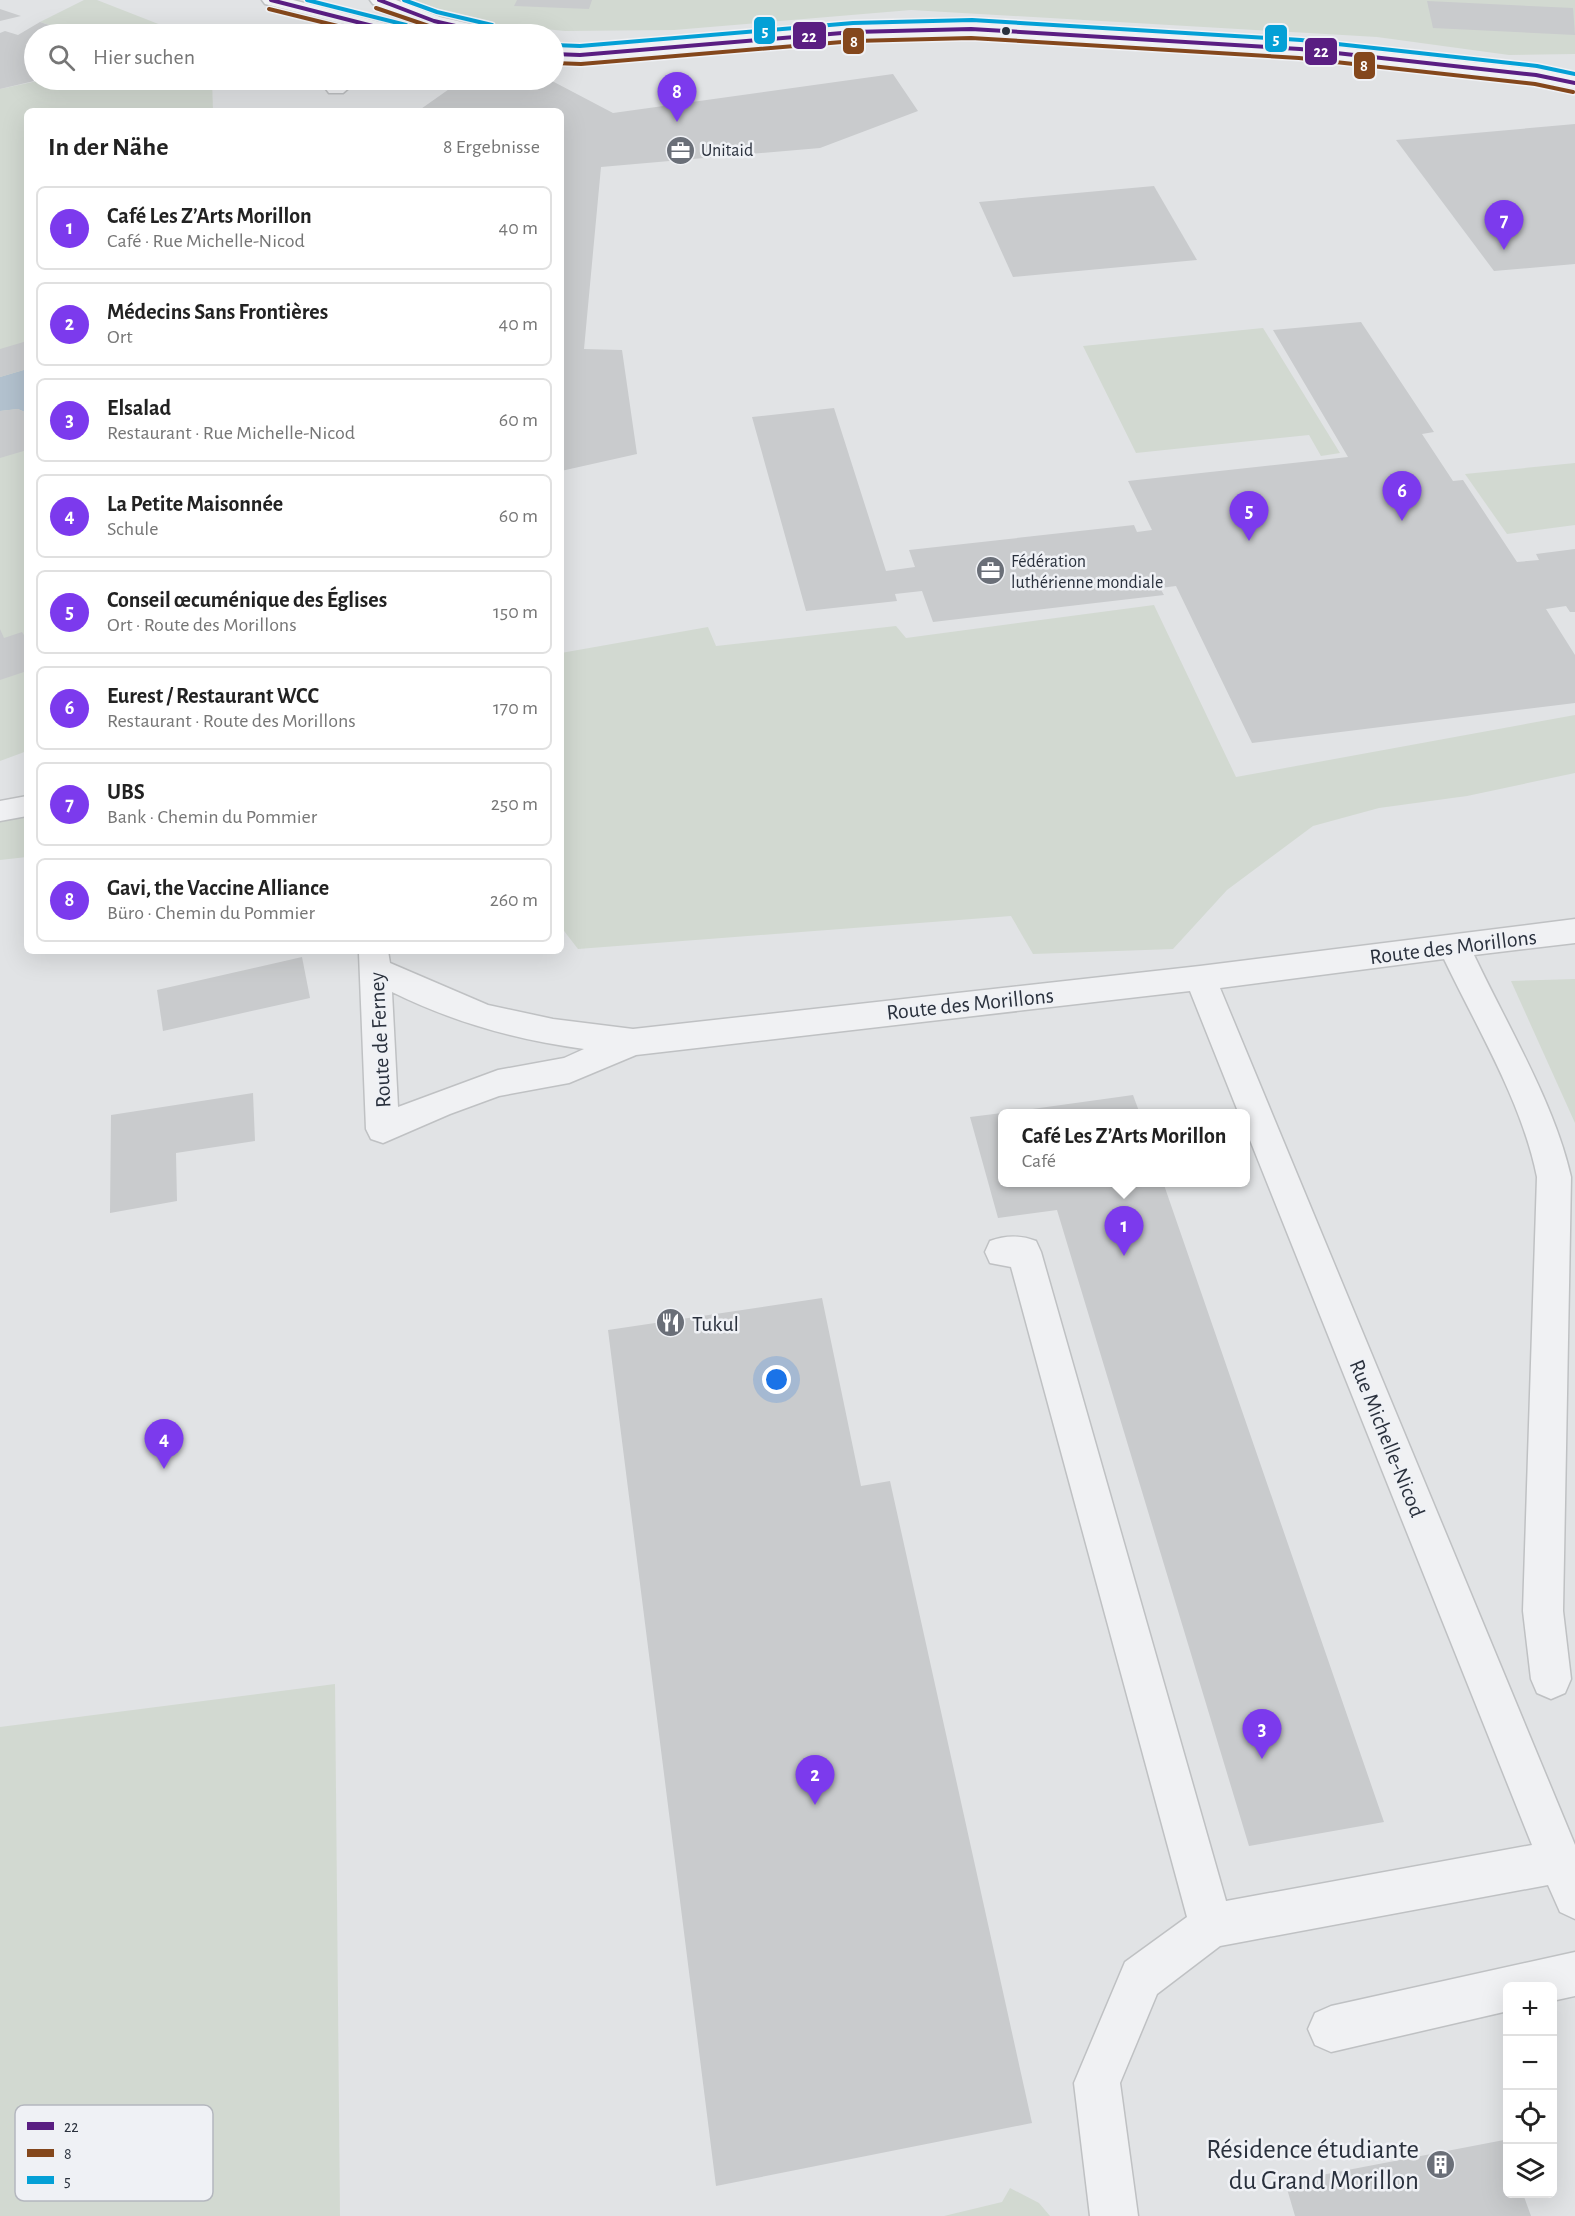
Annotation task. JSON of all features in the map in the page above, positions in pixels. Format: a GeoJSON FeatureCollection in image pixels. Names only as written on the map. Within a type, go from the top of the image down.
{"type":"FeatureCollection","features":[{"type":"Feature","properties":{"kind":"street"},"geometry":{"type":"LineString","coordinates":[[271,0],[365,24]]}},
{"type":"Feature","properties":{"kind":"street"},"geometry":{"type":"LineString","coordinates":[[379,0],[448,24]]}},
{"type":"Feature","properties":{"kind":"street"},"geometry":{"type":"LineString","coordinates":[[564,54],[637,51],[854,32],[971,29],[1259,46],[1536,75],[1575,83]]}},
{"type":"Feature","properties":{"kind":"street"},"geometry":{"type":"LineString","coordinates":[[564,45],[637,51]]}},
{"type":"Feature","properties":{"kind":"street"},"geometry":{"type":"LineString","coordinates":[[1536,75],[1575,74]]}},
{"type":"Feature","properties":{"kind":"street"},"geometry":{"type":"LineString","coordinates":[[0,811],[24,807]]}},
{"type":"Feature","properties":{"kind":"street","name":"Route des Morillons"},"geometry":{"type":"LineString","coordinates":[[375,961],[436,1000],[504,1022],[565,1035],[633,1041],[1200,978],[1575,931]]}},
{"type":"Feature","properties":{"kind":"street"},"geometry":{"type":"LineString","coordinates":[[1454,947],[1537,1120],[1548,1149],[1554,1177],[1543,1611],[1551,1679]]}},
{"type":"Feature","properties":{"kind":"street","name":"Route de Ferney"},"geometry":{"type":"LineString","coordinates":[[375,961],[383,1129],[438,1104],[498,1083],[568,1070],[633,1041]]}},
{"type":"Feature","properties":{"kind":"street","name":"Rue Michelle-Nicod"},"geometry":{"type":"LineString","coordinates":[[1200,978],[1575,1897]]}},
{"type":"Feature","properties":{"kind":"street"},"geometry":{"type":"LineString","coordinates":[[1002,1252],[1024,1252],[1211,1926]]}},
{"type":"Feature","properties":{"kind":"street"},"geometry":{"type":"LineString","coordinates":[[1114,2216],[1097,2083],[1141,1978],[1211,1926],[1560,1861]]}},
{"type":"Feature","properties":{"kind":"street"},"geometry":{"type":"LineString","coordinates":[[1538,1982],[1575,1974]]}},
{"type":"Feature","properties":{"kind":"street"},"geometry":{"type":"LineString","coordinates":[[1331,2030],[1503,1990]]}},
{"type":"Feature","properties":{"kind":"shaded area"},"geometry":{"type":"Polygon","coordinates":[[[84,0],[97,0],[158,24],[46,24],[40,22],[84,0]]]}},
{"type":"Feature","properties":{"kind":"shaded area"},"geometry":{"type":"Polygon","coordinates":[[[405,0],[1575,0],[1575,54],[1509,55],[1377,37],[911,10],[674,30],[565,31],[564,24],[494,24],[456,16],[405,0]]]}},
{"type":"Feature","properties":{"kind":"shaded area"},"geometry":{"type":"Polygon","coordinates":[[[24,84],[24,90],[212,90],[213,108],[24,108],[24,752],[0,761],[0,89],[24,84]]]}},
{"type":"Feature","properties":{"kind":"shaded area"},"geometry":{"type":"Polygon","coordinates":[[[1263,328],[1340,453],[1321,456],[1309,435],[1136,453],[1083,346],[1263,328]]]}},
{"type":"Feature","properties":{"kind":"shaded area"},"geometry":{"type":"Polygon","coordinates":[[[1575,463],[1575,525],[1507,534],[1465,474],[1575,463]]]}},
{"type":"Feature","properties":{"kind":"shaded area"},"geometry":{"type":"Polygon","coordinates":[[[1154,605],[1236,777],[1575,715],[1575,773],[1467,796],[1379,808],[1313,826],[1227,890],[1173,949],[1033,954],[1011,916],[578,949],[564,931],[564,652],[708,627],[716,646],[896,626],[906,638],[1154,605]]]}},
{"type":"Feature","properties":{"kind":"shaded area"},"geometry":{"type":"Polygon","coordinates":[[[24,816],[24,857],[0,860],[0,820],[24,816]]]}},
{"type":"Feature","properties":{"kind":"shaded area"},"geometry":{"type":"Polygon","coordinates":[[[1575,979],[1575,1123],[1511,981],[1575,979]]]}},
{"type":"Feature","properties":{"kind":"shaded area"},"geometry":{"type":"Polygon","coordinates":[[[335,1684],[340,2216],[0,2216],[0,1727],[335,1684]]]}},
{"type":"Feature","properties":{"kind":"shaded area"},"geometry":{"type":"Polygon","coordinates":[[[1010,2188],[1039,2203],[1050,2216],[944,2216],[1002,2202],[1010,2188]]]}},
{"type":"Feature","properties":{"kind":"water"},"geometry":{"type":"Polygon","coordinates":[[[24,370],[24,412],[18,409],[0,411],[0,377],[24,370]]]}},
{"type":"Feature","properties":{"kind":"building"},"geometry":{"type":"Polygon","coordinates":[[[517,0],[592,0],[589,9],[514,6],[517,0]]]}},
{"type":"Feature","properties":{"kind":"building"},"geometry":{"type":"Polygon","coordinates":[[[1427,1],[1573,8],[1575,35],[1433,28],[1427,1]]]}},
{"type":"Feature","properties":{"kind":"building"},"geometry":{"type":"Polygon","coordinates":[[[0,9],[21,16],[0,21],[0,9]]]}},
{"type":"Feature","properties":{"kind":"building"},"geometry":{"type":"Polygon","coordinates":[[[5,31],[18,35],[24,31],[24,83],[0,89],[0,33],[5,31]]]}},
{"type":"Feature","properties":{"kind":"building"},"geometry":{"type":"Polygon","coordinates":[[[893,74],[918,111],[820,148],[601,167],[584,349],[622,350],[637,454],[564,470],[564,108],[422,108],[448,90],[564,90],[564,87],[613,113],[893,74]]]}},
{"type":"Feature","properties":{"kind":"building"},"geometry":{"type":"Polygon","coordinates":[[[1575,124],[1575,264],[1494,271],[1396,140],[1575,124]]]}},
{"type":"Feature","properties":{"kind":"building"},"geometry":{"type":"Polygon","coordinates":[[[1154,186],[1197,260],[1013,277],[979,202],[1154,186]]]}},
{"type":"Feature","properties":{"kind":"building"},"geometry":{"type":"Polygon","coordinates":[[[1361,322],[1434,432],[1422,434],[1453,481],[1463,480],[1517,562],[1539,560],[1536,554],[1575,549],[1575,612],[1570,612],[1566,606],[1546,609],[1575,655],[1575,703],[1252,743],[1176,586],[1160,588],[1164,595],[933,622],[922,591],[895,594],[897,601],[806,611],[752,417],[834,408],[886,571],[915,567],[909,550],[1134,525],[1137,532],[1152,530],[1128,481],[1348,457],[1273,330],[1361,322]]]}},
{"type":"Feature","properties":{"kind":"building"},"geometry":{"type":"Polygon","coordinates":[[[24,342],[24,370],[0,377],[0,349],[24,342]]]}},
{"type":"Feature","properties":{"kind":"building"},"geometry":{"type":"Polygon","coordinates":[[[18,409],[24,412],[24,451],[0,458],[0,411],[18,409]]]}},
{"type":"Feature","properties":{"kind":"building"},"geometry":{"type":"Polygon","coordinates":[[[0,629],[4,638],[22,632],[24,635],[24,672],[0,680],[0,629]]]}},
{"type":"Feature","properties":{"kind":"building"},"geometry":{"type":"Polygon","coordinates":[[[302,957],[310,998],[163,1031],[157,990],[302,957]]]}},
{"type":"Feature","properties":{"kind":"building"},"geometry":{"type":"Polygon","coordinates":[[[253,1093],[255,1141],[176,1153],[177,1201],[110,1213],[111,1115],[253,1093]]]}},
{"type":"Feature","properties":{"kind":"building"},"geometry":{"type":"Polygon","coordinates":[[[1133,1095],[1138,1109],[1032,1109],[1133,1095]]]}},
{"type":"Feature","properties":{"kind":"building"},"geometry":{"type":"Polygon","coordinates":[[[998,1114],[998,1187],[1165,1187],[1384,1822],[1249,1846],[1057,1210],[998,1218],[970,1117],[998,1114]]]}},
{"type":"Feature","properties":{"kind":"building"},"geometry":{"type":"Polygon","coordinates":[[[822,1298],[861,1486],[890,1481],[1032,2123],[716,2186],[608,1330],[822,1298]]]}},
{"type":"Feature","properties":{"kind":"building","name":"Résidence étudiante du Grand Morillon"},"geometry":{"type":"Polygon","coordinates":[[[1503,2140],[1503,2198],[1524,2198],[1531,2216],[1295,2216],[1285,2182],[1503,2140]]]}},
{"type":"Feature","properties":{"kind":"transit line","name":"22"},"geometry":{"type":"LineString","coordinates":[[271,0],[365,24]]}},
{"type":"Feature","properties":{"kind":"transit line","name":"5"},"geometry":{"type":"LineString","coordinates":[[307,0],[402,24]]}},
{"type":"Feature","properties":{"kind":"transit line","name":"22"},"geometry":{"type":"LineString","coordinates":[[379,0],[447,24]]}},
{"type":"Feature","properties":{"kind":"transit line","name":"5"},"geometry":{"type":"LineString","coordinates":[[404,0],[437,12],[488,24]]}},
{"type":"Feature","properties":{"kind":"transit line","name":"8"},"geometry":{"type":"LineString","coordinates":[[376,8],[418,24]]}},
{"type":"Feature","properties":{"kind":"transit line","name":"8"},"geometry":{"type":"LineString","coordinates":[[269,9],[330,24]]}},
{"type":"Feature","properties":{"kind":"transit line","name":"5"},"geometry":{"type":"LineString","coordinates":[[564,45],[580,46],[853,23],[972,20],[1301,40],[1537,66],[1575,74]]}},
{"type":"Feature","properties":{"kind":"transit line","name":"22"},"geometry":{"type":"LineString","coordinates":[[564,54],[580,55],[854,32],[971,29],[1300,49],[1536,75],[1575,83]]}},
{"type":"Feature","properties":{"kind":"transit line","name":"8"},"geometry":{"type":"LineString","coordinates":[[564,63],[581,64],[854,41],[971,38],[1299,58],[1535,84],[1573,92]]}},
{"type":"Feature","properties":{"kind":"place","name":"Gavi, the Vaccine Alliance"},"geometry":{"type":"Point","coordinates":[677,122]}},
{"type":"Feature","properties":{"kind":"place","name":"Unitaid"},"geometry":{"type":"Point","coordinates":[680,150]}},
{"type":"Feature","properties":{"kind":"place","name":"UBS"},"geometry":{"type":"Point","coordinates":[1504,250]}},
{"type":"Feature","properties":{"kind":"place","name":"Eurest / Restaurant WCC"},"geometry":{"type":"Point","coordinates":[1402,521]}},
{"type":"Feature","properties":{"kind":"place","name":"Conseil œcuménique des Églises"},"geometry":{"type":"Point","coordinates":[1249,541]}},
{"type":"Feature","properties":{"kind":"place","name":"Fédération luthérienne mondiale"},"geometry":{"type":"Point","coordinates":[990,571]}},
{"type":"Feature","properties":{"kind":"place","name":"Café Les Z’Arts Morillon"},"geometry":{"type":"Point","coordinates":[1124,1256]}},
{"type":"Feature","properties":{"kind":"place","name":"Tukul"},"geometry":{"type":"Point","coordinates":[671,1323]}},
{"type":"Feature","properties":{"kind":"place","name":"La Petite Maisonnée"},"geometry":{"type":"Point","coordinates":[164,1469]}},
{"type":"Feature","properties":{"kind":"place","name":"Elsalad"},"geometry":{"type":"Point","coordinates":[1262,1759]}},
{"type":"Feature","properties":{"kind":"place","name":"Médecins Sans Frontières"},"geometry":{"type":"Point","coordinates":[815,1805]}},
{"type":"Feature","properties":{"kind":"place","name":"Résidence étudiante du Grand Morillon"},"geometry":{"type":"Point","coordinates":[1440,2165]}}]}
